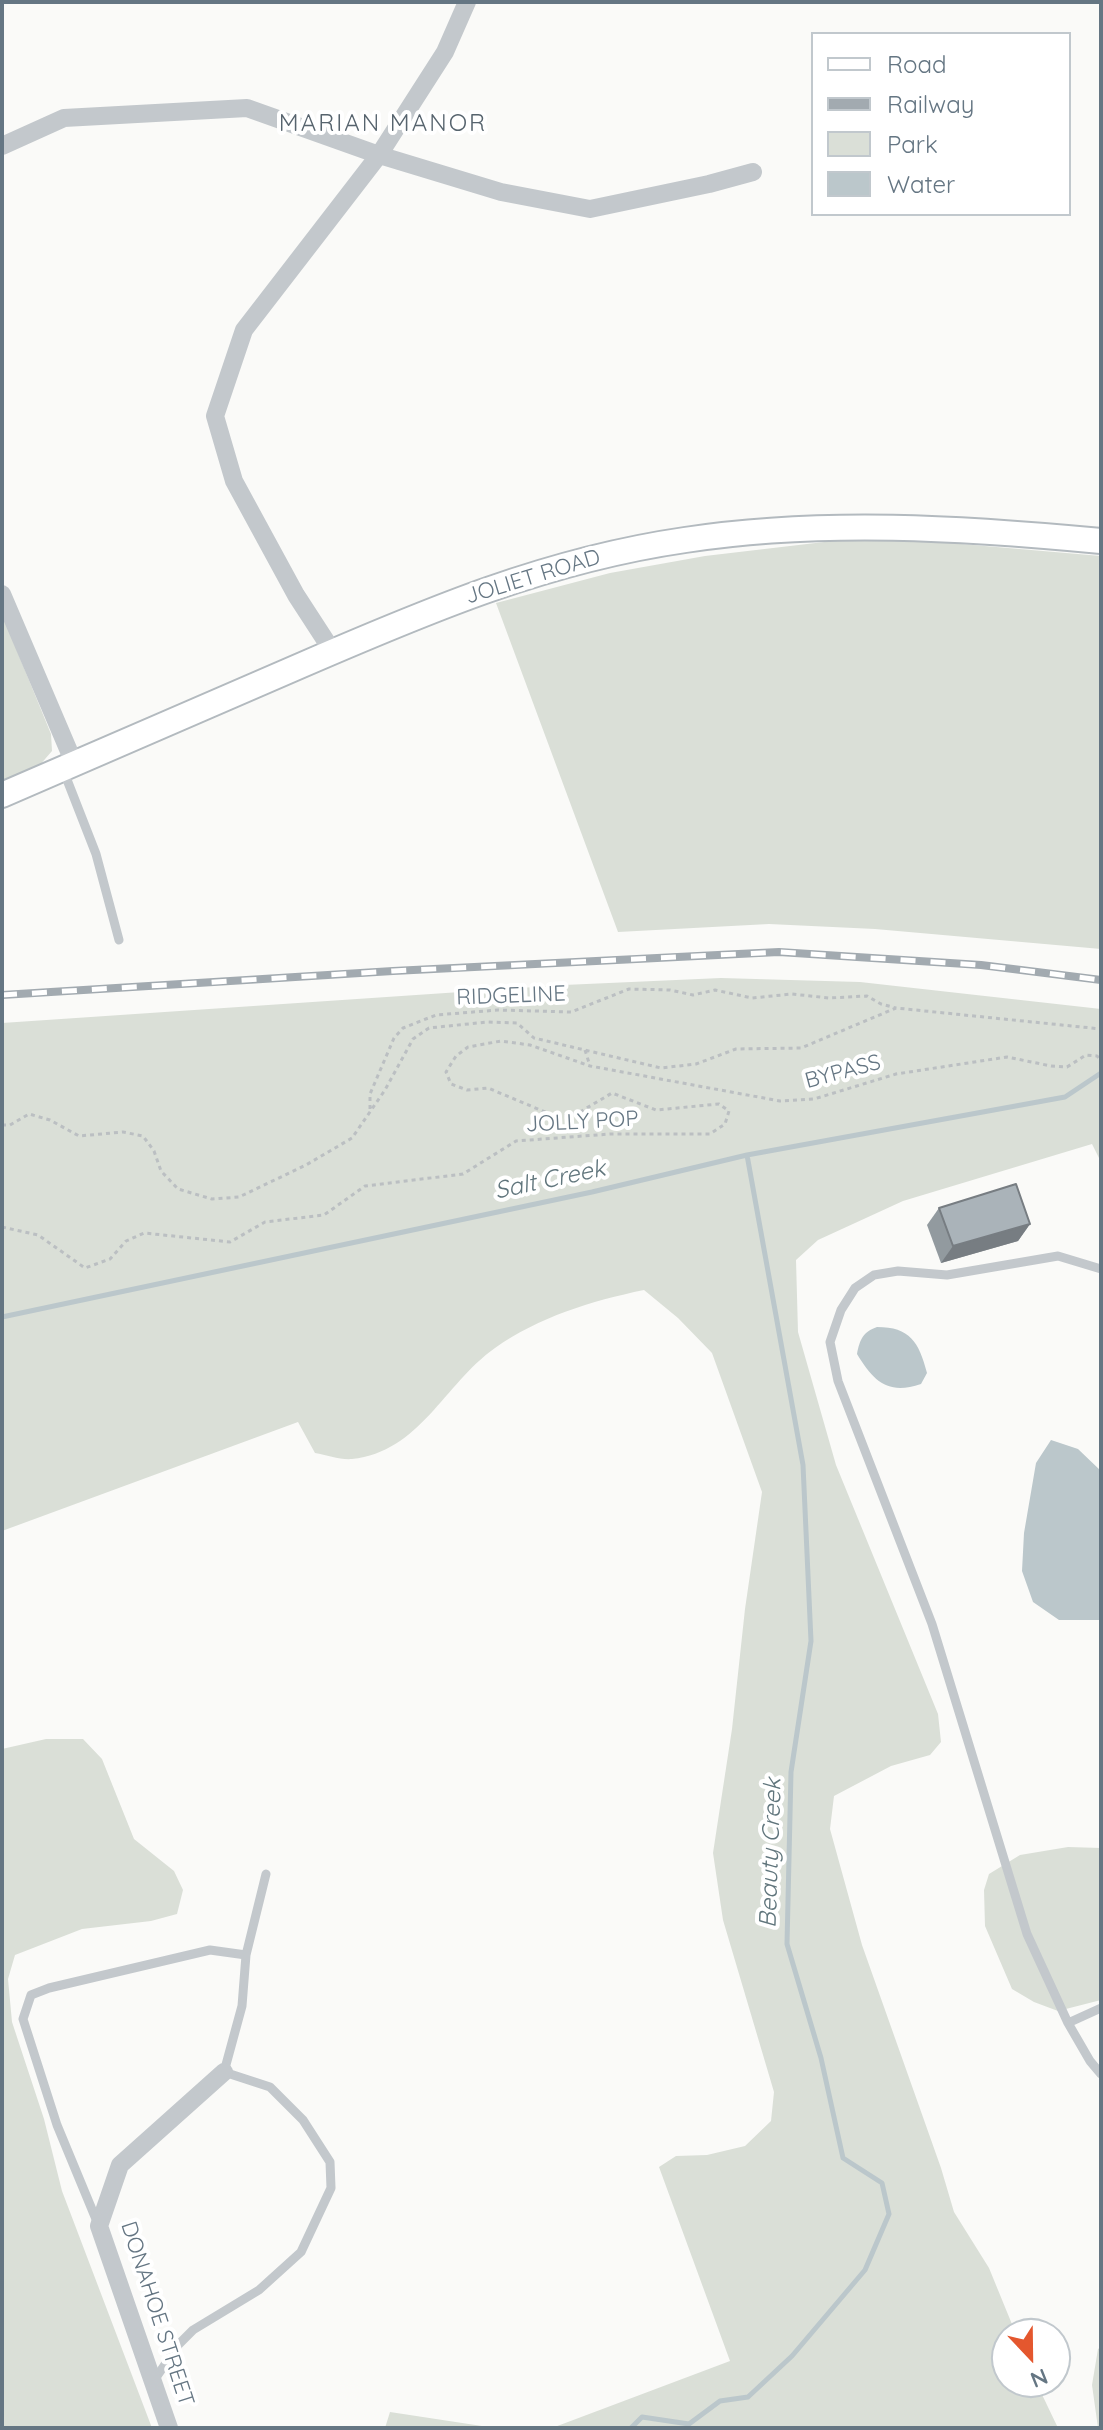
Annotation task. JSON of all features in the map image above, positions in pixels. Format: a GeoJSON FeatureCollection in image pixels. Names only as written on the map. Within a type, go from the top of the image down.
{"type":"FeatureCollection","features":[{"type":"Feature","properties":{"kind":"main road","name":"JOLIET ROAD"},"geometry":{"type":"LineString","coordinates":[[2,795],[434,608],[510,580],[600,556],[685,540],[849,525],[1101,541]]}},
{"type":"Feature","properties":{"kind":"street"},"geometry":{"type":"LineString","coordinates":[[333,652],[296,595],[234,481],[215,416],[244,330],[379,155],[445,52],[467,2]]}},
{"type":"Feature","properties":{"kind":"street"},"geometry":{"type":"LineString","coordinates":[[2,146],[64,118],[247,108],[379,155],[501,192],[590,209],[753,172]]}},
{"type":"Feature","properties":{"kind":"street"},"geometry":{"type":"LineString","coordinates":[[2,594],[68,766]]}},
{"type":"Feature","properties":{"kind":"street","name":"DONAHOE STREET"},"geometry":{"type":"LineString","coordinates":[[169,2428],[99,2226],[120,2165],[224,2072]]}},
{"type":"Feature","properties":{"kind":"lane"},"geometry":{"type":"LineString","coordinates":[[68,766],[119,940]]}},
{"type":"Feature","properties":{"kind":"lane"},"geometry":{"type":"LineString","coordinates":[[1101,1269],[1058,1256],[947,1275],[898,1271],[874,1275],[855,1288],[841,1310],[830,1342],[838,1381],[932,1624],[1027,1934],[1068,2023],[1101,2074]]}},
{"type":"Feature","properties":{"kind":"lane"},"geometry":{"type":"LineString","coordinates":[[153,2382],[179,2344],[193,2330],[259,2290],[301,2252],[331,2188],[330,2162],[303,2120],[270,2087],[224,2072],[242,2006],[246,1955],[266,1874]]}},
{"type":"Feature","properties":{"kind":"lane"},"geometry":{"type":"LineString","coordinates":[[99,2226],[57,2125],[23,2019],[31,1995],[49,1988],[210,1950],[246,1955]]}},
{"type":"Feature","properties":{"kind":"lane"},"geometry":{"type":"LineString","coordinates":[[1068,2023],[1101,2008]]}},
{"type":"Feature","properties":{"kind":"path","name":"RIDGELINE"},"geometry":{"type":"LineString","coordinates":[[370,1112],[370,1094],[394,1038],[403,1028],[436,1015],[498,1010],[571,1012],[607,995],[629,989],[670,990],[693,995],[715,990],[752,998],[792,994],[829,998],[867,996],[896,1008],[1101,1029]]}},
{"type":"Feature","properties":{"kind":"path"},"geometry":{"type":"LineString","coordinates":[[2,1125],[10,1125],[29,1114],[50,1120],[79,1136],[123,1132],[143,1136],[154,1151],[161,1171],[178,1189],[212,1199],[239,1197],[306,1165],[352,1138],[413,1039],[429,1028],[487,1022],[517,1023],[534,1038],[661,1068],[696,1064],[736,1049],[801,1048],[896,1008]]}},
{"type":"Feature","properties":{"kind":"path","name":"JOLLY POP"},"geometry":{"type":"LineString","coordinates":[[2,1227],[38,1235],[85,1268],[110,1259],[126,1241],[144,1233],[230,1242],[265,1222],[324,1215],[365,1186],[463,1174],[516,1141],[610,1134],[710,1134],[725,1124],[729,1111],[719,1104],[656,1110],[612,1093],[580,1112],[557,1117],[488,1088],[467,1090],[451,1084],[446,1072],[456,1056],[468,1047],[501,1041],[530,1045],[590,1066]]}},
{"type":"Feature","properties":{"kind":"path"},"geometry":{"type":"LineString","coordinates":[[585,1050],[590,1066]]}},
{"type":"Feature","properties":{"kind":"path","name":"BYPASS"},"geometry":{"type":"LineString","coordinates":[[590,1066],[780,1101],[814,1099],[896,1074],[1007,1057],[1067,1067],[1086,1055],[1097,1056],[1101,1060]]}},
{"type":"Feature","properties":{"kind":"green space"},"geometry":{"type":"Polygon","coordinates":[[[858,538],[1101,556],[1101,949],[875,929],[769,924],[618,932],[496,603],[610,573],[705,556],[858,538]]]}},
{"type":"Feature","properties":{"kind":"green space"},"geometry":{"type":"Polygon","coordinates":[[[2,614],[51,734],[52,751],[39,766],[2,780],[2,614]]]}},
{"type":"Feature","properties":{"kind":"green space"},"geometry":{"type":"Polygon","coordinates":[[[721,978],[860,982],[1101,1009],[1101,1162],[1092,1144],[903,1201],[818,1240],[796,1260],[798,1332],[836,1465],[938,1714],[941,1742],[930,1755],[891,1766],[834,1796],[830,1829],[862,1945],[954,2212],[989,2268],[1009,2318],[991,2318],[991,2398],[1044,2398],[1058,2428],[552,2428],[730,2361],[659,2167],[676,2156],[707,2155],[745,2146],[771,2121],[774,2092],[723,1920],[713,1853],[762,1492],[712,1353],[678,1318],[644,1290],[585,1305],[529,1327],[495,1348],[414,1430],[376,1454],[347,1459],[315,1453],[298,1422],[2,1531],[2,1023],[564,985],[721,978]]]}},
{"type":"Feature","properties":{"kind":"green space"},"geometry":{"type":"Polygon","coordinates":[[[46,1739],[83,1739],[102,1759],[134,1839],[174,1871],[183,1890],[177,1914],[151,1921],[82,1929],[15,1955],[8,1979],[12,2022],[44,2119],[62,2191],[152,2428],[2,2428],[2,1749],[46,1739]]]}},
{"type":"Feature","properties":{"kind":"green space"},"geometry":{"type":"Polygon","coordinates":[[[1068,1847],[1101,1848],[1101,2000],[1058,2011],[1012,1989],[985,1926],[984,1890],[989,1874],[1020,1855],[1068,1847]]]}},
{"type":"Feature","properties":{"kind":"green space"},"geometry":{"type":"Polygon","coordinates":[[[1101,2347],[1101,2428],[1098,2428],[1092,2385],[1098,2349],[1101,2347]]]}},
{"type":"Feature","properties":{"kind":"green space"},"geometry":{"type":"Polygon","coordinates":[[[390,2412],[495,2428],[385,2428],[390,2412]]]}},
{"type":"Feature","properties":{"kind":"water"},"geometry":{"type":"Polygon","coordinates":[[[877,1327],[898,1330],[911,1338],[927,1373],[921,1384],[891,1387],[870,1372],[857,1354],[863,1337],[877,1327]]]}},
{"type":"Feature","properties":{"kind":"water"},"geometry":{"type":"Polygon","coordinates":[[[1051,1440],[1078,1449],[1101,1471],[1101,1620],[1059,1620],[1033,1602],[1022,1571],[1024,1533],[1036,1463],[1051,1440]]]}},
{"type":"Feature","properties":{"kind":"building"},"geometry":{"type":"Polygon","coordinates":[[[1016,1184],[1030,1224],[953,1246],[939,1208],[1016,1184]]]}},
{"type":"Feature","properties":{"kind":"waterway","name":"Salt Creek"},"geometry":{"type":"LineString","coordinates":[[2,1317],[592,1192],[747,1155],[1065,1097],[1101,1073]]}},
{"type":"Feature","properties":{"kind":"waterway","name":"Beauty Creek"},"geometry":{"type":"LineString","coordinates":[[631,2428],[642,2417],[689,2424],[720,2401],[748,2397],[792,2356],[865,2270],[889,2214],[882,2183],[843,2158],[821,2058],[787,1944],[791,1772],[811,1641],[803,1465],[747,1155]]}},
{"type":"Feature","properties":{"kind":"railway"},"geometry":{"type":"LineString","coordinates":[[2,995],[779,952],[981,965],[1101,980]]}},
{"type":"Feature","properties":{"kind":"district","name":"MARIAN MANOR"},"geometry":{"type":"Point","coordinates":[383,124]}}]}
